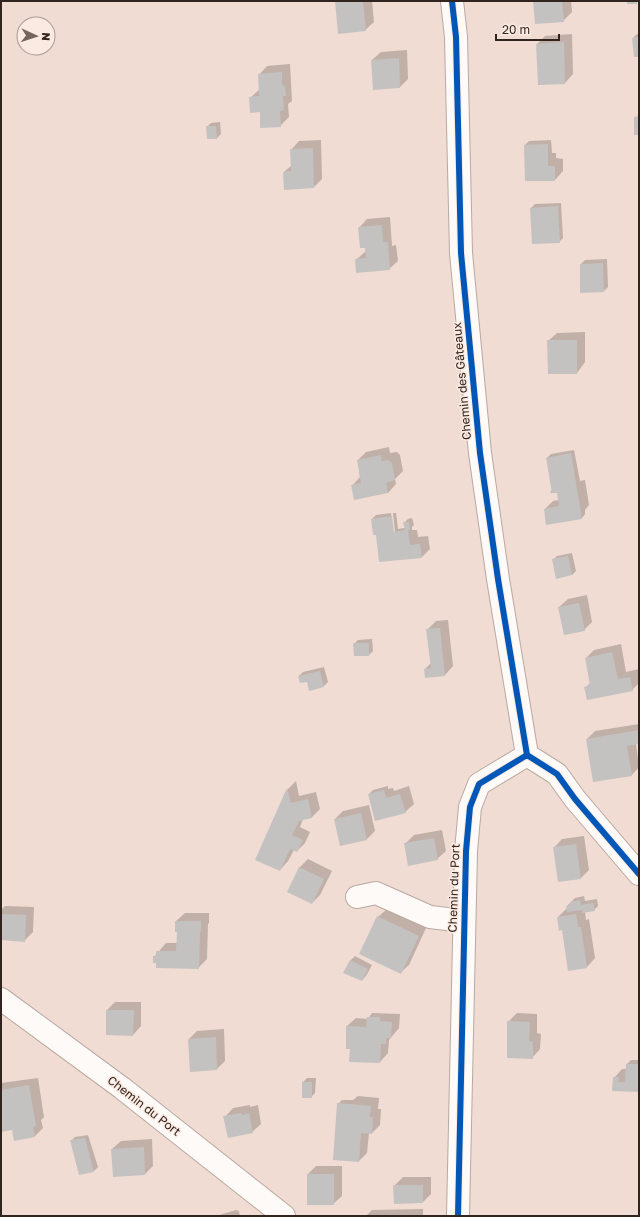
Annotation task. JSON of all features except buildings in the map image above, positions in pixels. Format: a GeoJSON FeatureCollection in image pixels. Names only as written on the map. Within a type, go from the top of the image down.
{"type":"FeatureCollection","features":[{"type":"Feature","properties":{"kind":"street","name":"Chemin des Gâteaux"},"geometry":{"type":"LineString","coordinates":[[452,1],[456,37],[461,253],[479,446],[498,579],[527,755]]}},
{"type":"Feature","properties":{"kind":"street"},"geometry":{"type":"LineString","coordinates":[[527,755],[557,774],[575,799],[639,874]]}},
{"type":"Feature","properties":{"kind":"street","name":"Chemin du Port"},"geometry":{"type":"LineString","coordinates":[[458,1216],[466,851],[470,807],[479,784],[527,755]]}},
{"type":"Feature","properties":{"kind":"street"},"geometry":{"type":"LineString","coordinates":[[357,897],[376,893],[430,918],[464,921]]}},
{"type":"Feature","properties":{"kind":"street","name":"Chemin du Port"},"geometry":{"type":"LineString","coordinates":[[1,999],[122,1088],[284,1216]]}},
{"type":"Feature","properties":{"kind":"cycle path"},"geometry":{"type":"LineString","coordinates":[[452,1],[456,37],[461,253],[480,453],[498,579],[527,755]]}},
{"type":"Feature","properties":{"kind":"cycle path"},"geometry":{"type":"LineString","coordinates":[[458,1216],[466,851],[470,807],[479,784],[527,755],[557,774],[575,799],[639,874]]}}]}
